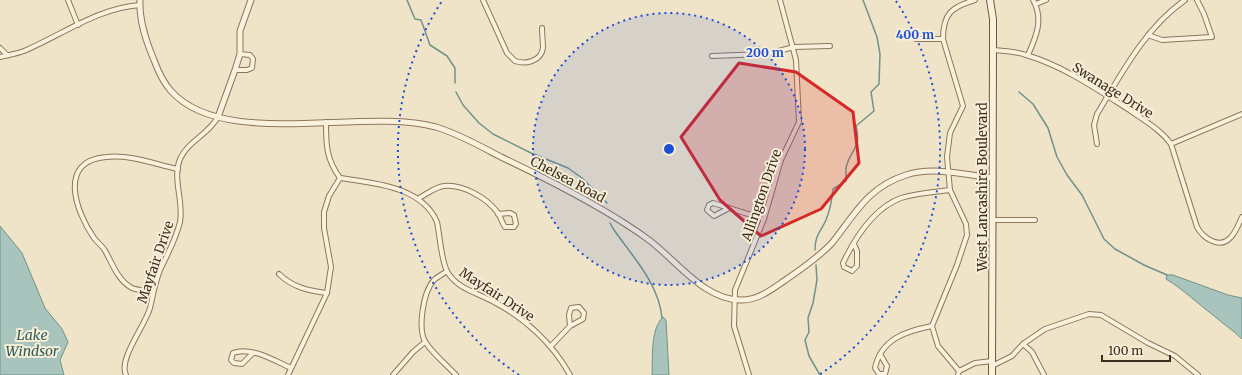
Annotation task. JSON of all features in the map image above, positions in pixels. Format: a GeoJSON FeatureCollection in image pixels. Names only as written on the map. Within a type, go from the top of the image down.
{"type":"FeatureCollection","features":[{"type":"Feature","properties":{"kind":"main road","name":"West Lancashire Boulevard"},"geometry":{"type":"LineString","coordinates":[[990,0],[993,19],[992,375]]}},
{"type":"Feature","properties":{"kind":"street"},"geometry":{"type":"LineString","coordinates":[[68,0],[78,24]]}},
{"type":"Feature","properties":{"kind":"street"},"geometry":{"type":"LineString","coordinates":[[218,117],[240,54],[240,31],[251,0]]}},
{"type":"Feature","properties":{"kind":"street"},"geometry":{"type":"LineString","coordinates":[[483,0],[507,53],[515,61],[530,62],[539,57],[543,48],[542,28]]}},
{"type":"Feature","properties":{"kind":"street","name":"Allington Drive"},"geometry":{"type":"LineString","coordinates":[[749,375],[734,326],[734,300],[738,280],[764,219],[781,160],[799,122],[799,98],[794,47],[780,0]]}},
{"type":"Feature","properties":{"kind":"street"},"geometry":{"type":"LineString","coordinates":[[975,0],[954,9],[948,14],[944,24],[943,39],[963,106],[950,133],[947,143],[948,172],[950,190],[966,224],[967,235],[955,271],[932,326],[938,346],[958,373],[975,363],[992,363],[1012,356],[1023,344],[1045,329],[1089,314],[1095,314],[1101,315],[1148,343],[1175,356],[1198,375]]}},
{"type":"Feature","properties":{"kind":"street"},"geometry":{"type":"LineString","coordinates":[[1028,55],[1038,29],[1039,20],[1034,2],[1046,0]]}},
{"type":"Feature","properties":{"kind":"street"},"geometry":{"type":"LineString","coordinates":[[1097,144],[1095,118],[1136,50],[1148,35],[1185,0]]}},
{"type":"Feature","properties":{"kind":"street"},"geometry":{"type":"LineString","coordinates":[[1148,35],[1162,40],[1212,37],[1204,14],[1196,0]]}},
{"type":"Feature","properties":{"kind":"street"},"geometry":{"type":"LineString","coordinates":[[0,57],[23,51],[101,13],[140,2]]}},
{"type":"Feature","properties":{"kind":"street","name":"Chelsea Road"},"geometry":{"type":"LineString","coordinates":[[140,2],[145,34],[163,80],[171,91],[193,108],[218,117],[252,122],[291,124],[326,122],[404,122],[435,127],[462,137],[599,208],[649,240],[700,284],[716,294],[734,300],[755,298],[811,262],[831,244],[857,209],[871,194],[890,182],[908,174],[928,172],[948,172],[993,178]]}},
{"type":"Feature","properties":{"kind":"street"},"geometry":{"type":"LineString","coordinates":[[916,39],[943,39]]}},
{"type":"Feature","properties":{"kind":"street"},"geometry":{"type":"LineString","coordinates":[[712,56],[767,54],[794,47],[830,46]]}},
{"type":"Feature","properties":{"kind":"street"},"geometry":{"type":"LineString","coordinates":[[0,48],[7,55]]}},
{"type":"Feature","properties":{"kind":"street","name":"Swanage Drive"},"geometry":{"type":"LineString","coordinates":[[993,50],[1028,55],[1077,77],[1156,129],[1171,144],[1201,235],[1215,242],[1226,241],[1233,235],[1242,217]]}},
{"type":"Feature","properties":{"kind":"street"},"geometry":{"type":"LineString","coordinates":[[235,70],[247,70],[252,68],[253,59],[250,56],[240,54]]}},
{"type":"Feature","properties":{"kind":"street"},"geometry":{"type":"LineString","coordinates":[[1171,144],[1242,114]]}},
{"type":"Feature","properties":{"kind":"street","name":"Mayfair Drive"},"geometry":{"type":"LineString","coordinates":[[126,375],[124,364],[149,309],[153,290],[180,223],[181,215],[178,169],[185,150],[213,127],[218,117]]}},
{"type":"Feature","properties":{"kind":"street"},"geometry":{"type":"LineString","coordinates":[[288,375],[327,293],[331,267],[324,228],[324,212],[329,196],[340,178],[332,167],[328,157],[326,122]]}},
{"type":"Feature","properties":{"kind":"street"},"geometry":{"type":"LineString","coordinates":[[153,290],[133,288],[122,279],[104,249],[94,239],[82,216],[74,193],[74,179],[77,172],[91,161],[106,157],[140,159],[178,169]]}},
{"type":"Feature","properties":{"kind":"street","name":"Mayfair Drive"},"geometry":{"type":"LineString","coordinates":[[340,178],[379,184],[419,198],[434,215],[437,222],[447,271],[455,282],[506,309],[532,328],[551,346],[570,375]]}},
{"type":"Feature","properties":{"kind":"street"},"geometry":{"type":"LineString","coordinates":[[419,198],[437,188],[444,186],[459,187],[480,197],[498,214],[505,227],[509,228],[516,224],[514,215],[510,213],[498,214]]}},
{"type":"Feature","properties":{"kind":"street"},"geometry":{"type":"LineString","coordinates":[[854,244],[857,251],[857,266],[852,271],[844,267],[843,263],[854,244],[875,215],[890,203],[910,196],[950,190]]}},
{"type":"Feature","properties":{"kind":"street"},"geometry":{"type":"LineString","coordinates":[[729,208],[714,216],[707,210],[709,205],[713,203],[729,208],[764,219]]}},
{"type":"Feature","properties":{"kind":"street"},"geometry":{"type":"LineString","coordinates":[[993,220],[1035,220]]}},
{"type":"Feature","properties":{"kind":"street"},"geometry":{"type":"LineString","coordinates":[[447,271],[434,281],[427,294],[423,311],[422,330],[426,342],[456,375]]}},
{"type":"Feature","properties":{"kind":"street"},"geometry":{"type":"LineString","coordinates":[[279,274],[285,281],[296,286],[311,291],[327,293]]}},
{"type":"Feature","properties":{"kind":"street"},"geometry":{"type":"LineString","coordinates":[[551,346],[570,326],[583,318],[584,313],[579,306],[571,308],[569,315],[570,326]]}},
{"type":"Feature","properties":{"kind":"street"},"geometry":{"type":"LineString","coordinates":[[880,354],[887,366],[885,374],[883,375],[879,374],[875,368],[880,354],[888,343],[898,336],[914,329],[932,326]]}},
{"type":"Feature","properties":{"kind":"street"},"geometry":{"type":"LineString","coordinates":[[393,375],[413,352],[426,342]]}},
{"type":"Feature","properties":{"kind":"street"},"geometry":{"type":"LineString","coordinates":[[1023,344],[1032,352],[1044,375]]}},
{"type":"Feature","properties":{"kind":"street"},"geometry":{"type":"LineString","coordinates":[[253,353],[242,364],[234,364],[231,360],[233,353],[238,351],[253,353],[291,368]]}},
{"type":"Feature","properties":{"kind":"highlighted area"},"geometry":{"type":"Polygon","coordinates":[[[739,63],[796,72],[853,112],[859,163],[821,209],[761,236],[720,200],[681,137],[739,63]]]}},
{"type":"Feature","properties":{"kind":"water","name":"Lake Windsor"},"geometry":{"type":"Polygon","coordinates":[[[0,226],[22,253],[45,308],[62,329],[68,342],[60,360],[64,375],[0,375],[0,226]]]}},
{"type":"Feature","properties":{"kind":"water"},"geometry":{"type":"Polygon","coordinates":[[[1167,275],[1173,275],[1228,295],[1242,298],[1242,339],[1185,292],[1166,279],[1167,275]]]}},
{"type":"Feature","properties":{"kind":"water"},"geometry":{"type":"Polygon","coordinates":[[[663,317],[666,320],[669,375],[652,375],[654,336],[659,322],[663,317]]]}},
{"type":"Feature","properties":{"kind":"waterway"},"geometry":{"type":"LineString","coordinates":[[407,0],[415,19],[421,20],[430,45],[447,56],[455,68],[455,83]]}},
{"type":"Feature","properties":{"kind":"waterway"},"geometry":{"type":"LineString","coordinates":[[815,250],[817,237],[829,212],[833,189],[846,181],[846,168],[858,140],[856,126],[874,111],[871,92],[879,84],[880,54],[877,37],[863,0]]}},
{"type":"Feature","properties":{"kind":"waterway"},"geometry":{"type":"LineString","coordinates":[[456,92],[463,105],[479,123],[493,134],[531,153],[568,168],[582,178],[607,203]]}},
{"type":"Feature","properties":{"kind":"waterway"},"geometry":{"type":"LineString","coordinates":[[1019,92],[1033,104],[1048,128],[1057,157],[1067,175],[1082,195],[1104,239],[1115,249],[1144,265],[1167,275]]}},
{"type":"Feature","properties":{"kind":"waterway"},"geometry":{"type":"LineString","coordinates":[[610,223],[651,282],[660,306],[662,318]]}},
{"type":"Feature","properties":{"kind":"waterway"},"geometry":{"type":"LineString","coordinates":[[816,265],[817,280],[813,303],[808,318],[809,332],[805,340],[809,356],[820,375]]}}]}
